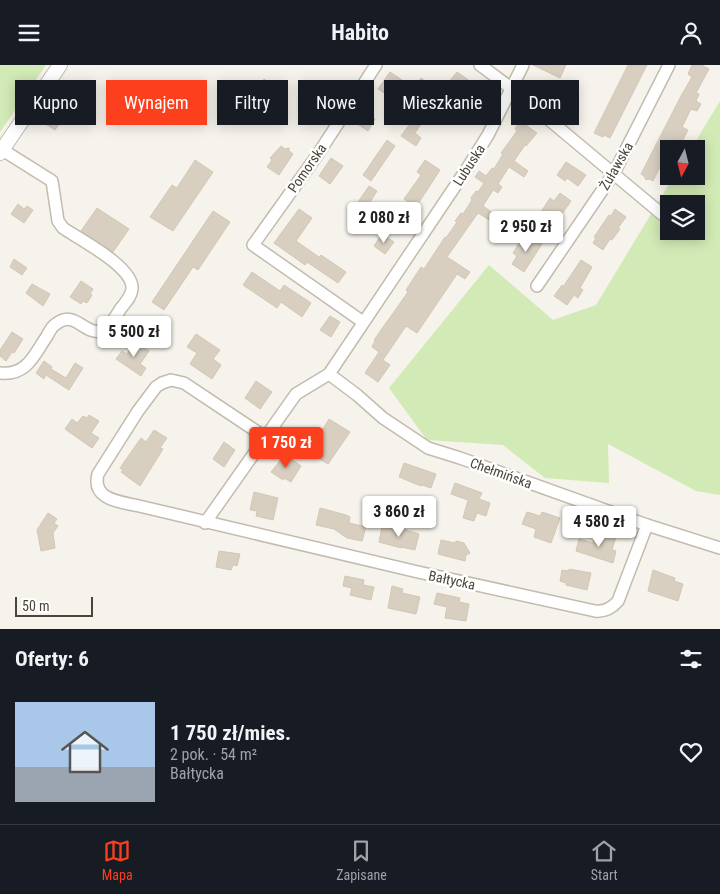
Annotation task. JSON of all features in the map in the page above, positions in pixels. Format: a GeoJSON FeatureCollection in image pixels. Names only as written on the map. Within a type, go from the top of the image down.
{"type":"FeatureCollection","features":[{"type":"Feature","properties":{"kind":"street"},"geometry":{"type":"LineString","coordinates":[[0,373],[19,371],[28,363],[54,325],[62,320],[70,319],[92,330],[101,331],[108,327],[130,296],[132,287],[130,279],[124,271],[111,260],[63,228],[58,221],[52,181],[2,151],[60,65]]}},
{"type":"Feature","properties":{"kind":"street","name":"Pomorska"},"geometry":{"type":"LineString","coordinates":[[363,322],[253,245],[318,154],[376,65]]}},
{"type":"Feature","properties":{"kind":"street"},"geometry":{"type":"LineString","coordinates":[[480,65],[511,88]]}},
{"type":"Feature","properties":{"kind":"street","name":"Lubuska"},"geometry":{"type":"LineString","coordinates":[[516,80],[524,65]]}},
{"type":"Feature","properties":{"kind":"street","name":"Żuławska"},"geometry":{"type":"LineString","coordinates":[[537,286],[614,173],[669,65]]}},
{"type":"Feature","properties":{"kind":"street","name":"Lubuska"},"geometry":{"type":"LineString","coordinates":[[329,374],[468,167],[488,135],[511,88]]}},
{"type":"Feature","properties":{"kind":"street"},"geometry":{"type":"LineString","coordinates":[[556,125],[660,212]]}},
{"type":"Feature","properties":{"kind":"street"},"geometry":{"type":"LineString","coordinates":[[205,523],[296,394],[329,374]]}},
{"type":"Feature","properties":{"kind":"street","name":"Chełmińska"},"geometry":{"type":"LineString","coordinates":[[329,374],[383,418],[428,449],[460,458],[647,525],[720,548]]}},
{"type":"Feature","properties":{"kind":"street","name":"Bałtycka"},"geometry":{"type":"LineString","coordinates":[[265,437],[184,383],[171,380],[156,387],[138,411],[98,474],[96,482],[99,491],[109,498],[205,523],[418,572],[601,611],[613,606],[618,601],[647,525]]}},
{"type":"Feature","properties":{"kind":"green space"},"geometry":{"type":"Polygon","coordinates":[[[0,65],[46,65],[36,80],[15,80],[15,110],[0,132],[0,65]]]}},
{"type":"Feature","properties":{"kind":"green space"},"geometry":{"type":"Polygon","coordinates":[[[720,101],[720,495],[696,491],[608,444],[609,483],[545,478],[503,445],[427,440],[389,388],[489,265],[553,320],[596,305],[660,199],[660,240],[705,240],[705,195],[663,195],[669,185],[705,185],[705,140],[696,140],[720,101]]]}},
{"type":"Feature","properties":{"kind":"building"},"geometry":{"type":"Polygon","coordinates":[[[533,65],[566,65],[560,78],[533,65]]]}},
{"type":"Feature","properties":{"kind":"building"},"geometry":{"type":"Polygon","coordinates":[[[628,65],[647,65],[610,138],[604,135],[603,137],[594,133],[628,65]]]}},
{"type":"Feature","properties":{"kind":"building"},"geometry":{"type":"Polygon","coordinates":[[[692,65],[702,65],[709,69],[696,93],[699,94],[696,101],[701,104],[697,111],[691,109],[682,127],[688,130],[683,140],[660,140],[660,167],[653,181],[646,180],[641,174],[692,77],[688,74],[692,65]]]}},
{"type":"Feature","properties":{"kind":"building"},"geometry":{"type":"Polygon","coordinates":[[[390,72],[402,80],[384,80],[390,72]]]}},
{"type":"Feature","properties":{"kind":"building"},"geometry":{"type":"Polygon","coordinates":[[[457,72],[469,80],[451,80],[457,72]]]}},
{"type":"Feature","properties":{"kind":"building"},"geometry":{"type":"Polygon","coordinates":[[[384,80],[384,93],[378,89],[384,80]]]}},
{"type":"Feature","properties":{"kind":"building"},"geometry":{"type":"Polygon","coordinates":[[[47,125],[58,125],[55,130],[47,125]]]}},
{"type":"Feature","properties":{"kind":"building"},"geometry":{"type":"Polygon","coordinates":[[[359,125],[372,125],[368,131],[359,125]]]}},
{"type":"Feature","properties":{"kind":"building"},"geometry":{"type":"Polygon","coordinates":[[[409,125],[420,125],[415,133],[421,138],[416,146],[401,136],[409,125]]]}},
{"type":"Feature","properties":{"kind":"building"},"geometry":{"type":"Polygon","coordinates":[[[518,125],[526,125],[537,133],[525,145],[514,161],[528,171],[524,177],[509,167],[498,184],[502,187],[498,193],[493,190],[483,206],[496,215],[491,221],[478,213],[447,257],[470,272],[465,279],[457,274],[417,333],[406,326],[383,360],[390,365],[378,382],[365,373],[379,352],[372,347],[374,340],[408,292],[406,290],[421,267],[424,269],[457,222],[455,221],[461,213],[463,214],[472,200],[471,198],[484,183],[475,177],[479,171],[486,176],[492,168],[494,169],[503,154],[501,153],[517,131],[515,129],[518,125]]]}},
{"type":"Feature","properties":{"kind":"building"},"geometry":{"type":"Polygon","coordinates":[[[387,140],[395,146],[371,181],[363,175],[387,140]]]}},
{"type":"Feature","properties":{"kind":"building"},"geometry":{"type":"Polygon","coordinates":[[[281,146],[285,149],[289,148],[289,151],[293,154],[279,175],[267,167],[272,160],[270,158],[281,146]]]}},
{"type":"Feature","properties":{"kind":"building"},"geometry":{"type":"Polygon","coordinates":[[[331,158],[343,166],[330,184],[319,176],[331,158]]]}},
{"type":"Feature","properties":{"kind":"building"},"geometry":{"type":"Polygon","coordinates":[[[195,160],[213,172],[173,231],[150,217],[172,185],[177,188],[195,160]]]}},
{"type":"Feature","properties":{"kind":"building"},"geometry":{"type":"Polygon","coordinates":[[[425,160],[440,170],[416,207],[404,199],[421,175],[417,172],[425,160]]]}},
{"type":"Feature","properties":{"kind":"building"},"geometry":{"type":"Polygon","coordinates":[[[566,162],[586,175],[578,186],[567,178],[565,181],[557,175],[566,162]]]}},
{"type":"Feature","properties":{"kind":"building"},"geometry":{"type":"Polygon","coordinates":[[[369,186],[377,191],[367,207],[358,202],[369,186]]]}},
{"type":"Feature","properties":{"kind":"building"},"geometry":{"type":"Polygon","coordinates":[[[560,193],[571,201],[551,230],[540,222],[545,214],[541,212],[550,198],[554,201],[560,193]]]}},
{"type":"Feature","properties":{"kind":"building"},"geometry":{"type":"Polygon","coordinates":[[[18,204],[24,209],[27,206],[33,210],[24,223],[11,214],[18,204]]]}},
{"type":"Feature","properties":{"kind":"building"},"geometry":{"type":"Polygon","coordinates":[[[97,208],[129,229],[113,252],[81,231],[97,208]]]}},
{"type":"Feature","properties":{"kind":"building"},"geometry":{"type":"Polygon","coordinates":[[[299,209],[312,218],[296,241],[346,272],[338,283],[307,262],[305,265],[274,243],[299,209]]]}},
{"type":"Feature","properties":{"kind":"building"},"geometry":{"type":"Polygon","coordinates":[[[615,209],[626,217],[618,228],[620,229],[603,250],[593,243],[596,238],[594,237],[615,209]]]}},
{"type":"Feature","properties":{"kind":"building"},"geometry":{"type":"Polygon","coordinates":[[[213,211],[230,222],[198,270],[193,267],[164,310],[152,302],[213,211]]]}},
{"type":"Feature","properties":{"kind":"building"},"geometry":{"type":"Polygon","coordinates":[[[382,234],[394,242],[385,254],[374,246],[382,234]]]}},
{"type":"Feature","properties":{"kind":"building"},"geometry":{"type":"Polygon","coordinates":[[[530,235],[542,244],[524,272],[512,264],[517,256],[513,253],[521,240],[525,243],[530,235]]]}},
{"type":"Feature","properties":{"kind":"building"},"geometry":{"type":"Polygon","coordinates":[[[14,259],[27,268],[22,275],[10,267],[14,259]]]}},
{"type":"Feature","properties":{"kind":"building"},"geometry":{"type":"Polygon","coordinates":[[[581,260],[592,267],[580,288],[583,290],[578,298],[574,295],[567,305],[554,296],[562,285],[563,287],[581,260]]]}},
{"type":"Feature","properties":{"kind":"building"},"geometry":{"type":"Polygon","coordinates":[[[252,272],[280,291],[284,285],[311,303],[302,317],[281,302],[277,308],[243,285],[252,272]]]}},
{"type":"Feature","properties":{"kind":"building"},"geometry":{"type":"Polygon","coordinates":[[[81,281],[93,289],[87,303],[83,301],[81,304],[70,297],[81,281]]]}},
{"type":"Feature","properties":{"kind":"building"},"geometry":{"type":"Polygon","coordinates":[[[32,284],[50,294],[43,306],[26,293],[32,284]]]}},
{"type":"Feature","properties":{"kind":"building"},"geometry":{"type":"Polygon","coordinates":[[[330,316],[340,322],[331,337],[320,330],[330,316]]]}},
{"type":"Feature","properties":{"kind":"building"},"geometry":{"type":"Polygon","coordinates":[[[12,332],[23,339],[6,361],[0,356],[0,350],[12,332]]]}},
{"type":"Feature","properties":{"kind":"building"},"geometry":{"type":"Polygon","coordinates":[[[196,334],[220,350],[213,359],[221,365],[212,379],[190,364],[197,353],[187,347],[196,334]]]}},
{"type":"Feature","properties":{"kind":"building"},"geometry":{"type":"Polygon","coordinates":[[[135,342],[149,351],[140,364],[146,368],[141,376],[116,359],[122,351],[127,354],[135,342]]]}},
{"type":"Feature","properties":{"kind":"building"},"geometry":{"type":"Polygon","coordinates":[[[44,361],[52,367],[51,369],[66,378],[75,363],[83,368],[69,390],[46,375],[44,379],[36,373],[44,361]]]}},
{"type":"Feature","properties":{"kind":"building"},"geometry":{"type":"Polygon","coordinates":[[[256,381],[272,392],[260,409],[245,398],[256,381]]]}},
{"type":"Feature","properties":{"kind":"building"},"geometry":{"type":"Polygon","coordinates":[[[89,415],[99,421],[91,433],[99,438],[92,448],[65,429],[72,419],[77,423],[83,416],[87,418],[89,415]]]}},
{"type":"Feature","properties":{"kind":"building"},"geometry":{"type":"Polygon","coordinates":[[[329,419],[350,432],[328,464],[299,446],[310,429],[320,434],[329,419]]]}},
{"type":"Feature","properties":{"kind":"building"},"geometry":{"type":"Polygon","coordinates":[[[154,430],[167,438],[160,448],[163,449],[140,486],[121,472],[123,470],[120,468],[141,438],[146,442],[154,430]]]}},
{"type":"Feature","properties":{"kind":"building"},"geometry":{"type":"Polygon","coordinates":[[[224,442],[235,450],[224,467],[213,459],[224,442]]]}},
{"type":"Feature","properties":{"kind":"building"},"geometry":{"type":"Polygon","coordinates":[[[283,457],[288,461],[290,458],[301,466],[291,482],[284,478],[283,480],[271,472],[283,457]]]}},
{"type":"Feature","properties":{"kind":"building"},"geometry":{"type":"Polygon","coordinates":[[[404,463],[436,474],[431,488],[399,477],[404,463]]]}},
{"type":"Feature","properties":{"kind":"building"},"geometry":{"type":"Polygon","coordinates":[[[455,483],[482,493],[479,499],[490,503],[486,516],[477,513],[474,521],[463,518],[468,500],[451,494],[455,483]]]}},
{"type":"Feature","properties":{"kind":"building"},"geometry":{"type":"Polygon","coordinates":[[[254,492],[278,498],[273,520],[256,516],[257,511],[250,510],[254,492]]]}},
{"type":"Feature","properties":{"kind":"building"},"geometry":{"type":"Polygon","coordinates":[[[320,508],[346,515],[350,517],[349,523],[366,527],[362,541],[347,538],[334,529],[316,525],[320,508]]]}},
{"type":"Feature","properties":{"kind":"building"},"geometry":{"type":"Polygon","coordinates":[[[527,512],[540,516],[542,512],[560,518],[551,543],[534,537],[536,529],[522,524],[527,512]]]}},
{"type":"Feature","properties":{"kind":"building"},"geometry":{"type":"Polygon","coordinates":[[[48,513],[57,519],[54,523],[58,526],[53,533],[55,548],[41,551],[37,530],[48,513]]]}},
{"type":"Feature","properties":{"kind":"building"},"geometry":{"type":"Polygon","coordinates":[[[393,525],[419,534],[415,550],[379,542],[382,527],[392,529],[393,525]]]}},
{"type":"Feature","properties":{"kind":"building"},"geometry":{"type":"Polygon","coordinates":[[[602,533],[616,537],[612,550],[616,551],[613,563],[576,551],[579,539],[593,543],[594,537],[600,539],[602,533]]]}},
{"type":"Feature","properties":{"kind":"building"},"geometry":{"type":"Polygon","coordinates":[[[441,540],[464,543],[470,553],[466,555],[465,561],[438,554],[441,540]]]}},
{"type":"Feature","properties":{"kind":"building"},"geometry":{"type":"Polygon","coordinates":[[[219,551],[240,554],[237,566],[233,565],[231,570],[216,567],[219,551]]]}},
{"type":"Feature","properties":{"kind":"building"},"geometry":{"type":"Polygon","coordinates":[[[569,569],[591,573],[587,590],[566,585],[566,583],[560,581],[562,570],[569,571],[569,569]]]}},
{"type":"Feature","properties":{"kind":"building"},"geometry":{"type":"Polygon","coordinates":[[[653,570],[675,578],[674,581],[683,584],[678,601],[648,591],[653,570]]]}},
{"type":"Feature","properties":{"kind":"building"},"geometry":{"type":"Polygon","coordinates":[[[345,576],[364,580],[363,585],[374,587],[371,600],[350,595],[352,588],[343,586],[345,576]]]}},
{"type":"Feature","properties":{"kind":"building"},"geometry":{"type":"Polygon","coordinates":[[[392,586],[403,589],[402,593],[420,597],[416,614],[388,608],[392,586]]]}},
{"type":"Feature","properties":{"kind":"building"},"geometry":{"type":"Polygon","coordinates":[[[437,593],[460,598],[459,602],[469,604],[466,621],[445,618],[447,607],[434,604],[437,593]]]}}]}
